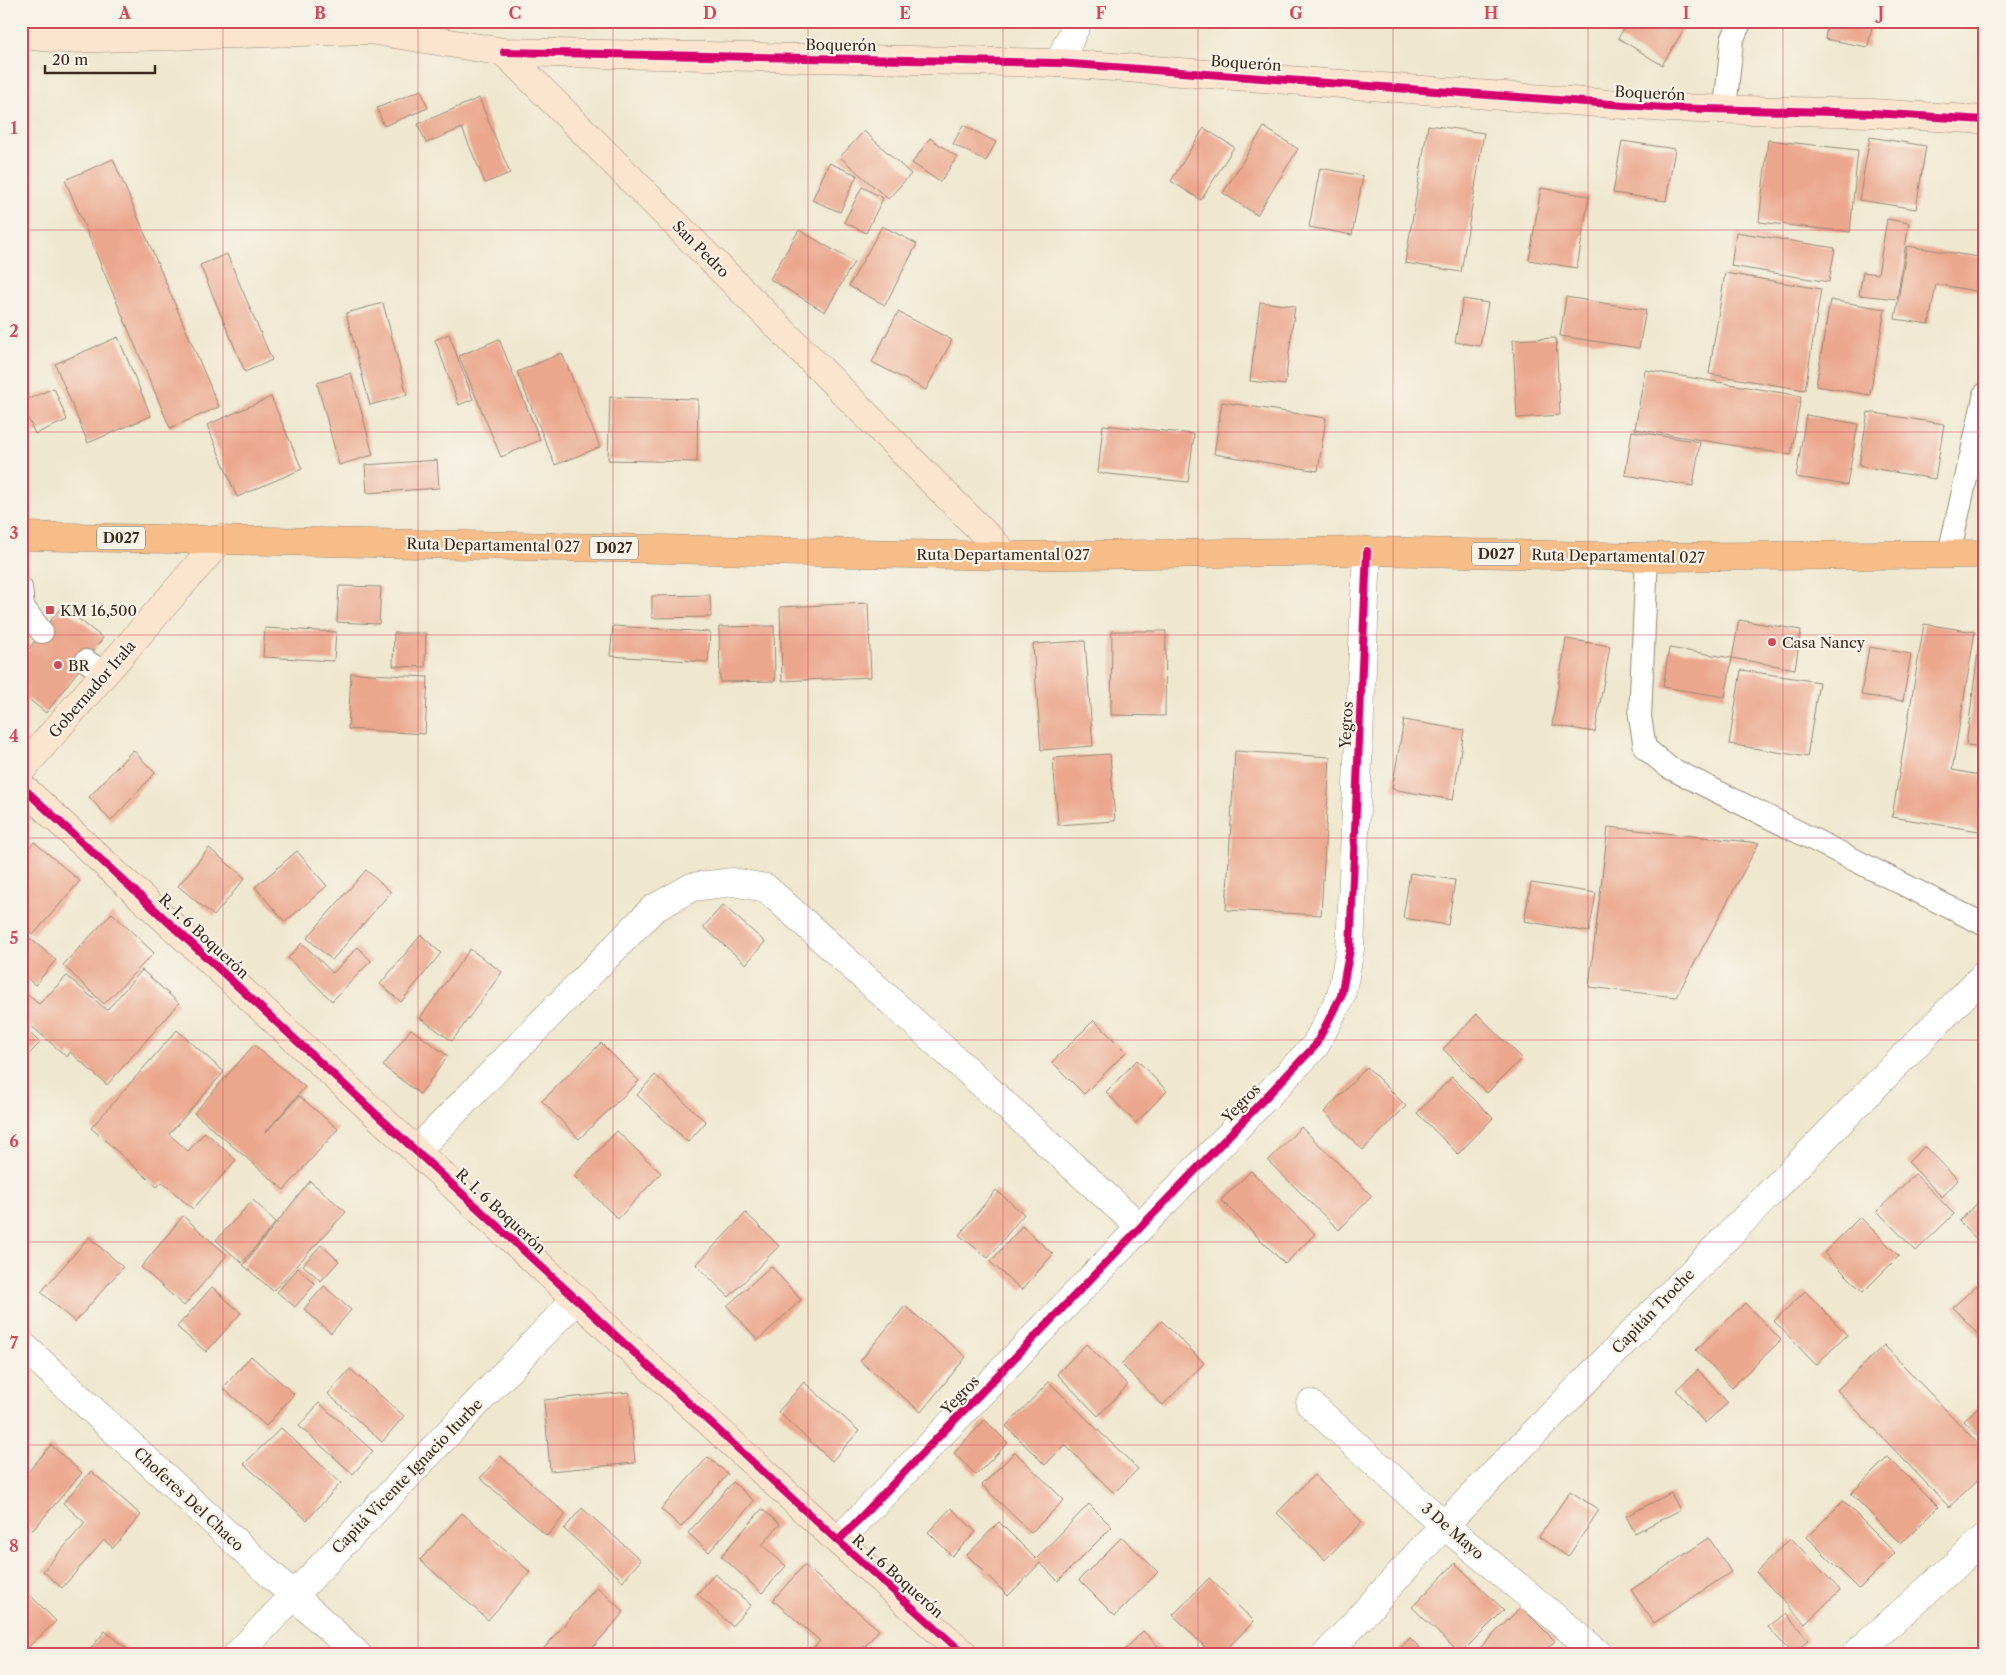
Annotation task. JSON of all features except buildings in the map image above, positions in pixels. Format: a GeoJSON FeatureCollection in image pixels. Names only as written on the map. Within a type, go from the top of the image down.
{"type":"FeatureCollection","features":[{"type":"Feature","properties":{"kind":"main road","name":"Ruta Departamental 027"},"geometry":{"type":"LineString","coordinates":[[21,536],[1007,556],[1367,551],[1647,558],[1985,554]]}},
{"type":"Feature","properties":{"kind":"street"},"geometry":{"type":"LineString","coordinates":[[1059,63],[1078,21]]}},
{"type":"Feature","properties":{"kind":"street"},"geometry":{"type":"LineString","coordinates":[[21,35],[65,39],[361,25],[504,52]]}},
{"type":"Feature","properties":{"kind":"street","name":"Boquerón"},"geometry":{"type":"LineString","coordinates":[[504,52],[1059,63],[1645,107],[1872,113],[1985,120]]}},
{"type":"Feature","properties":{"kind":"street","name":"San Pedro"},"geometry":{"type":"LineString","coordinates":[[504,52],[1007,556]]}},
{"type":"Feature","properties":{"kind":"street","name":"Gobernador Irala"},"geometry":{"type":"LineString","coordinates":[[21,770],[96,667],[221,540]]}},
{"type":"Feature","properties":{"kind":"street","name":"Yegros"},"geometry":{"type":"LineString","coordinates":[[838,1541],[1315,1046],[1341,996],[1350,949],[1367,551]]}},
{"type":"Feature","properties":{"kind":"street","name":"R. I. 6 Boquerón"},"geometry":{"type":"LineString","coordinates":[[21,786],[838,1541],[964,1654]]}},
{"type":"Feature","properties":{"kind":"street"},"geometry":{"type":"LineString","coordinates":[[416,1150],[653,908],[692,886],[733,882],[766,888],[1140,1228]]}},
{"type":"Feature","properties":{"kind":"street","name":"Capitán Troche"},"geometry":{"type":"LineString","coordinates":[[1327,1654],[1444,1525],[1985,974]]}},
{"type":"Feature","properties":{"kind":"street","name":"Capitá Vicente Ignacio Iturbe"},"geometry":{"type":"LineString","coordinates":[[238,1654],[576,1299]]}},
{"type":"Feature","properties":{"kind":"street","name":"Choferes Del Chaco"},"geometry":{"type":"LineString","coordinates":[[21,1344],[357,1654]]}},
{"type":"Feature","properties":{"kind":"street","name":"3 De Mayo"},"geometry":{"type":"LineString","coordinates":[[1310,1404],[1444,1525],[1599,1654]]}},
{"type":"Feature","properties":{"kind":"street"},"geometry":{"type":"LineString","coordinates":[[1856,1654],[1985,1538]]}},
{"type":"Feature","properties":{"kind":"lane"},"geometry":{"type":"LineString","coordinates":[[1725,110],[1732,40],[1741,21]]}},
{"type":"Feature","properties":{"kind":"lane"},"geometry":{"type":"LineString","coordinates":[[1949,554],[1985,394]]}},
{"type":"Feature","properties":{"kind":"lane"},"geometry":{"type":"LineString","coordinates":[[1647,558],[1640,717],[1646,748],[1668,767],[1985,924]]}},
{"type":"Feature","properties":{"kind":"lane"},"geometry":{"type":"LineString","coordinates":[[21,588],[23,607],[42,632]]}},
{"type":"Feature","properties":{"kind":"cycle path"},"geometry":{"type":"LineString","coordinates":[[504,52],[1059,63],[1665,108],[1872,113],[1985,120]]}},
{"type":"Feature","properties":{"kind":"cycle path"},"geometry":{"type":"LineString","coordinates":[[838,1541],[1315,1046],[1341,996],[1350,949],[1367,551]]}},
{"type":"Feature","properties":{"kind":"cycle path"},"geometry":{"type":"LineString","coordinates":[[21,786],[838,1541],[964,1654]]}},
{"type":"Feature","properties":{"kind":"place","name":"KM 16,500"},"geometry":{"type":"Point","coordinates":[50,610]}},
{"type":"Feature","properties":{"kind":"place","name":"Casa Nancy"},"geometry":{"type":"Point","coordinates":[1772,642]}},
{"type":"Feature","properties":{"kind":"place","name":"BR"},"geometry":{"type":"Point","coordinates":[58,665]}}]}
